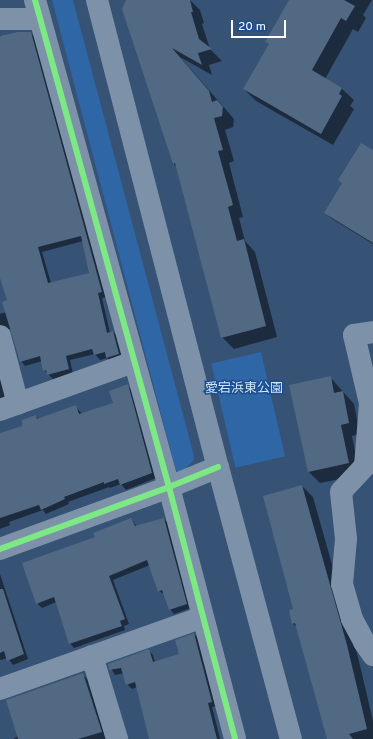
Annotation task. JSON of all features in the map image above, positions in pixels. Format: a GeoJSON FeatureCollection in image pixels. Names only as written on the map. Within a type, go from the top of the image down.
{"type":"FeatureCollection","features":[{"type":"Feature","properties":{"kind":"street"},"geometry":{"type":"LineString","coordinates":[[97,0],[218,467],[291,739]]}},
{"type":"Feature","properties":{"kind":"street"},"geometry":{"type":"LineString","coordinates":[[0,19],[37,9],[133,362],[169,487],[235,739]]}},
{"type":"Feature","properties":{"kind":"street"},"geometry":{"type":"LineString","coordinates":[[373,332],[354,335],[370,403],[365,466],[341,492],[346,539],[342,584],[352,619],[364,642],[373,655]]}},
{"type":"Feature","properties":{"kind":"street"},"geometry":{"type":"LineString","coordinates":[[0,336],[9,407],[133,362]]}},
{"type":"Feature","properties":{"kind":"street"},"geometry":{"type":"LineString","coordinates":[[0,549],[169,487],[218,467]]}},
{"type":"Feature","properties":{"kind":"street"},"geometry":{"type":"LineString","coordinates":[[0,689],[203,617]]}},
{"type":"Feature","properties":{"kind":"street"},"geometry":{"type":"LineString","coordinates":[[92,656],[117,739]]}},
{"type":"Feature","properties":{"kind":"green space"},"geometry":{"type":"Polygon","coordinates":[[[52,0],[73,0],[193,452],[194,460],[183,471],[176,471],[52,0]]]}},
{"type":"Feature","properties":{"kind":"green space","name":"愛宕浜東公園"},"geometry":{"type":"Polygon","coordinates":[[[261,352],[285,456],[235,468],[211,363],[261,352]]]}},
{"type":"Feature","properties":{"kind":"building"},"geometry":{"type":"Polygon","coordinates":[[[126,0],[190,0],[193,12],[191,12],[199,39],[212,49],[198,53],[202,65],[172,48],[209,91],[212,102],[217,100],[223,107],[222,116],[214,118],[223,150],[218,151],[233,205],[228,207],[237,241],[244,239],[266,326],[221,338],[175,163],[173,164],[122,9],[126,0]]]}},
{"type":"Feature","properties":{"kind":"building"},"geometry":{"type":"Polygon","coordinates":[[[289,0],[344,0],[355,6],[346,21],[341,18],[312,70],[342,88],[339,94],[342,96],[321,134],[243,89],[269,44],[265,42],[289,0]]]}},
{"type":"Feature","properties":{"kind":"building"},"geometry":{"type":"Polygon","coordinates":[[[18,32],[31,32],[102,292],[98,293],[107,333],[113,331],[119,354],[106,358],[105,352],[94,355],[92,349],[66,356],[69,369],[47,375],[46,370],[43,371],[40,356],[20,362],[2,302],[7,300],[0,278],[0,36],[18,32]],[[81,236],[38,247],[48,283],[89,273],[81,236]]]}},
{"type":"Feature","properties":{"kind":"building"},"geometry":{"type":"Polygon","coordinates":[[[361,143],[373,150],[373,243],[324,213],[342,183],[338,180],[361,143]]]}},
{"type":"Feature","properties":{"kind":"building"},"geometry":{"type":"Polygon","coordinates":[[[331,376],[334,393],[343,391],[349,423],[341,425],[349,463],[308,472],[289,385],[331,376]]]}},
{"type":"Feature","properties":{"kind":"building"},"geometry":{"type":"Polygon","coordinates":[[[128,384],[152,473],[120,485],[118,479],[104,484],[104,482],[64,497],[65,499],[41,510],[39,505],[0,518],[0,433],[22,426],[22,420],[36,415],[37,419],[76,405],[79,414],[113,403],[109,391],[128,384]]]}},
{"type":"Feature","properties":{"kind":"building"},"geometry":{"type":"Polygon","coordinates":[[[302,485],[347,645],[367,729],[349,734],[353,739],[327,739],[295,623],[292,624],[289,610],[293,609],[263,496],[302,485]]]}},
{"type":"Feature","properties":{"kind":"building"},"geometry":{"type":"Polygon","coordinates":[[[131,518],[135,526],[164,518],[187,604],[169,610],[162,590],[158,592],[147,560],[109,576],[125,619],[120,621],[122,626],[69,644],[54,597],[36,604],[22,563],[95,537],[93,533],[131,518]]]}},
{"type":"Feature","properties":{"kind":"building"},"geometry":{"type":"Polygon","coordinates":[[[0,589],[3,589],[24,654],[7,661],[4,651],[0,653],[0,589]]]}},
{"type":"Feature","properties":{"kind":"building"},"geometry":{"type":"Polygon","coordinates":[[[194,633],[212,702],[208,703],[217,739],[149,739],[135,682],[126,685],[121,668],[109,670],[108,664],[149,649],[153,662],[179,654],[175,640],[194,633]]]}},
{"type":"Feature","properties":{"kind":"building"},"geometry":{"type":"Polygon","coordinates":[[[83,673],[102,732],[78,739],[18,739],[6,700],[83,673]]]}},
{"type":"Feature","properties":{"kind":"cycle path"},"geometry":{"type":"LineString","coordinates":[[35,0],[169,487],[235,739]]}},
{"type":"Feature","properties":{"kind":"cycle path"},"geometry":{"type":"LineString","coordinates":[[0,549],[169,487],[218,467]]}}]}
